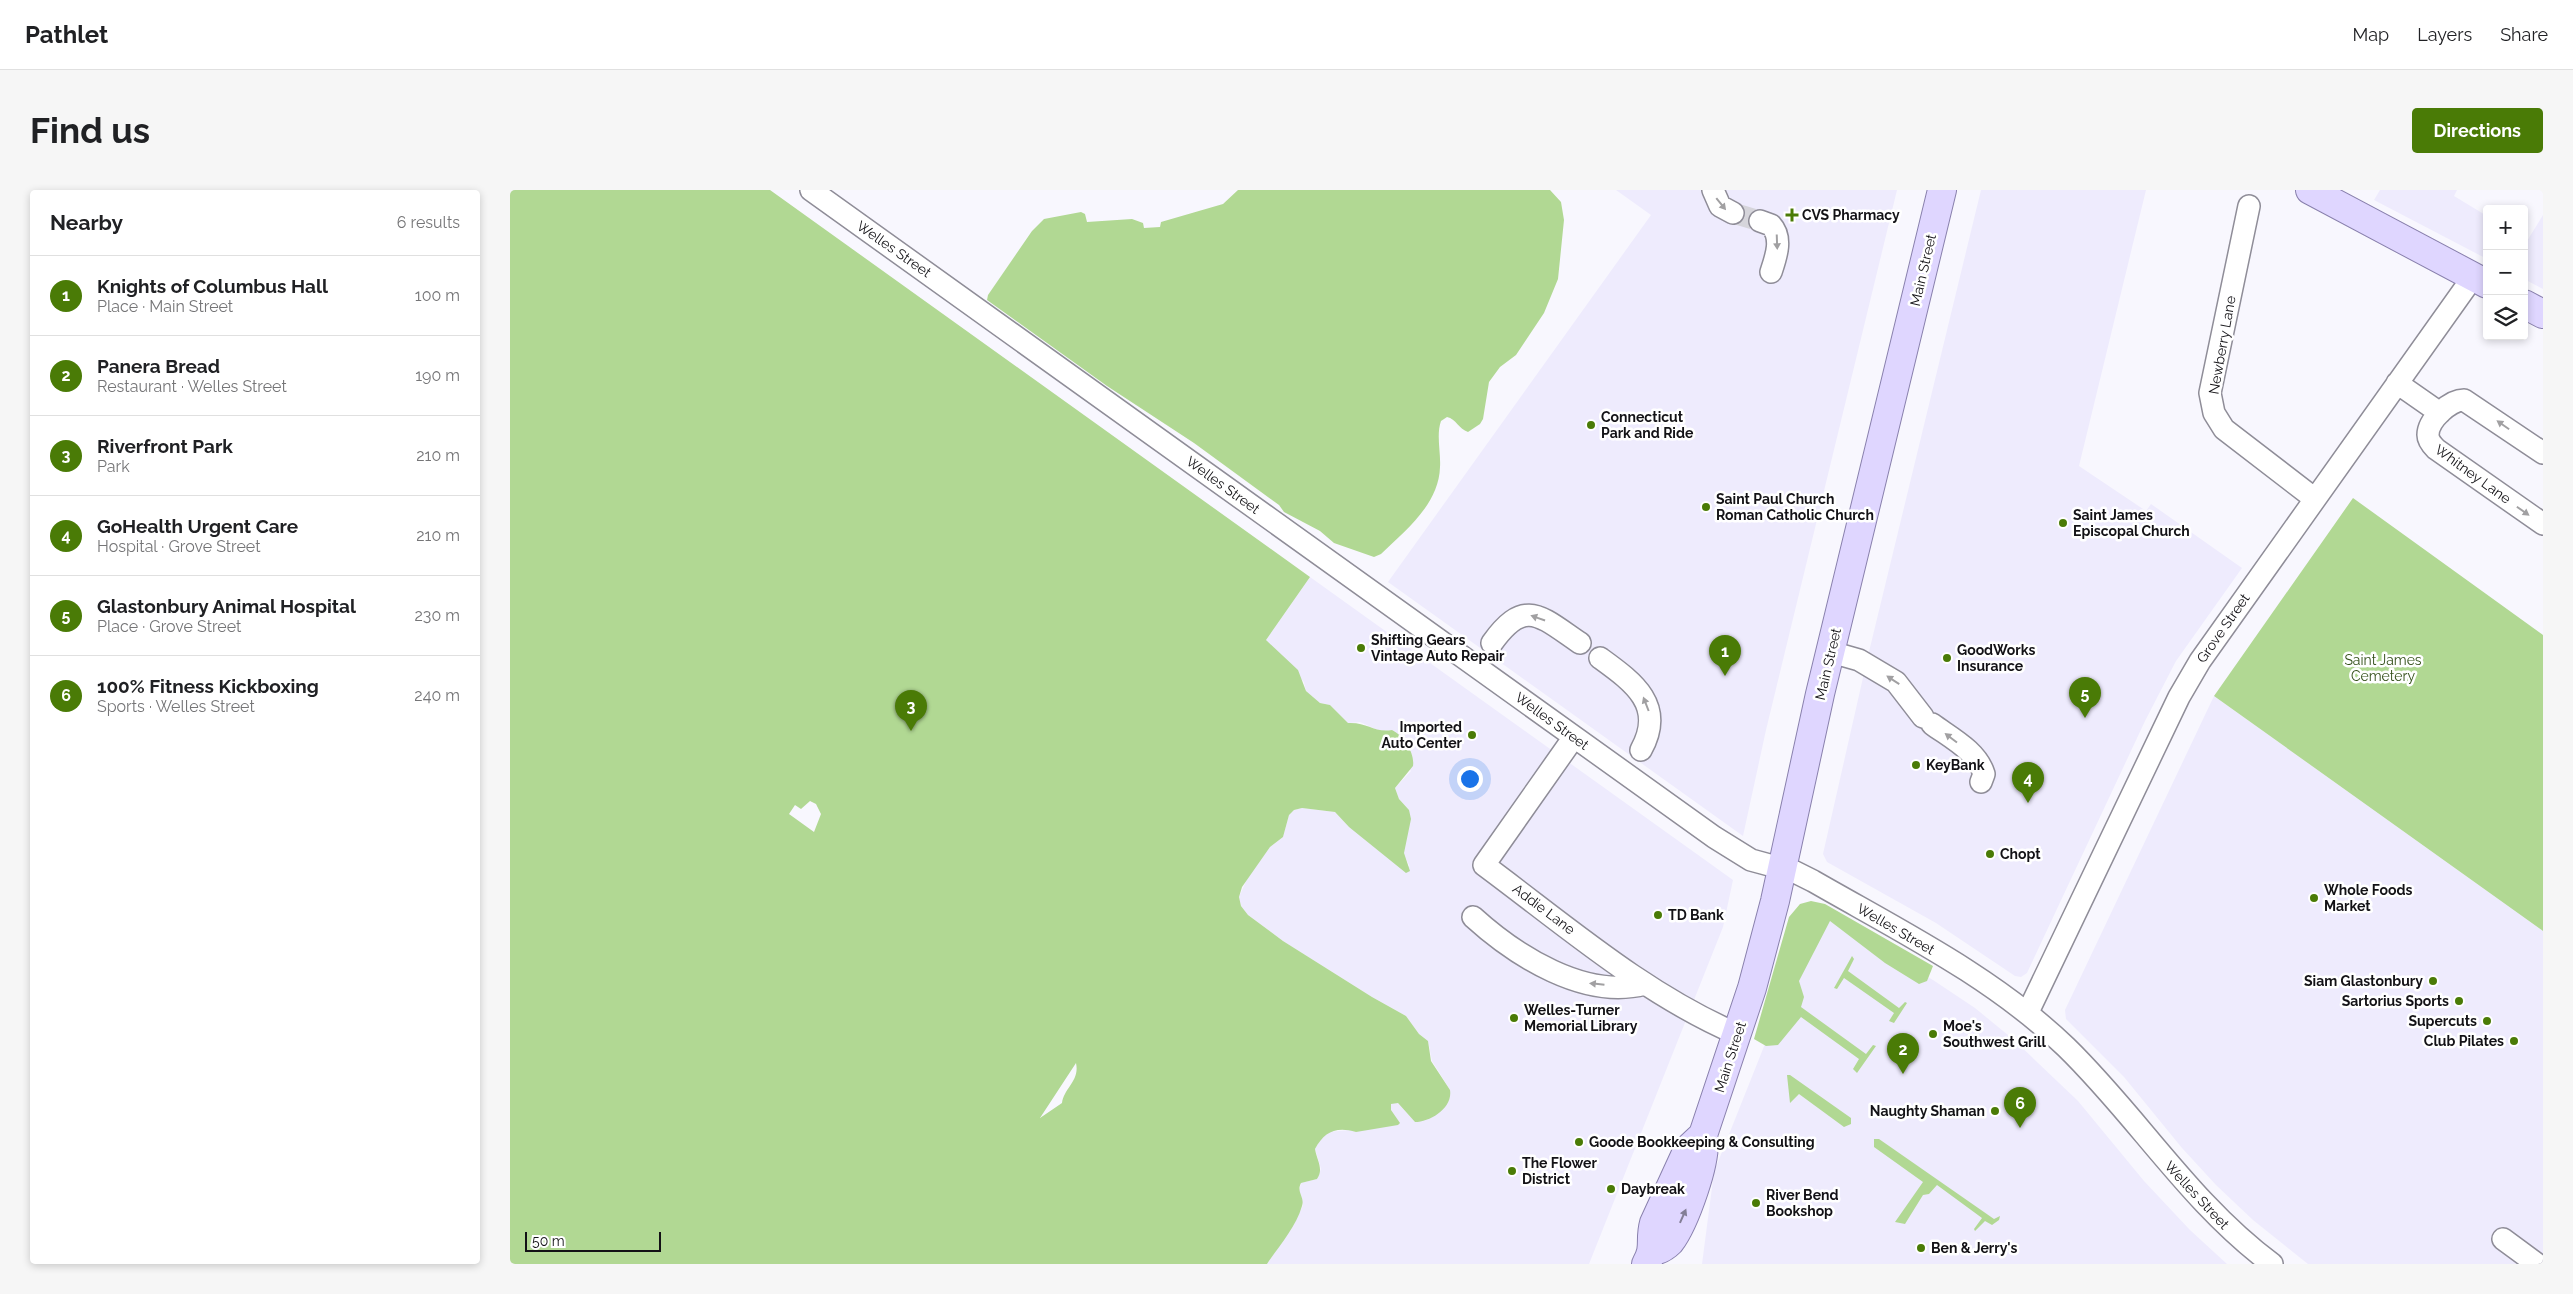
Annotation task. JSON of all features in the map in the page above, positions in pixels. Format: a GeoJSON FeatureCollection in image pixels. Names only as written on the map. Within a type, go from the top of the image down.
{"type":"FeatureCollection","features":[{"type":"Feature","properties":{"kind":"main road","name":"Main Street"},"geometry":{"type":"LineString","coordinates":[[1650,1260],[1671,1241],[1685,1211],[1705,1156],[1703,1135],[1737,1034],[1783,868],[1831,652],[1942,190]]}},
{"type":"Feature","properties":{"kind":"main road"},"geometry":{"type":"LineString","coordinates":[[2310,190],[2480,280]]}},
{"type":"Feature","properties":{"kind":"main road"},"geometry":{"type":"LineString","coordinates":[[2528,306],[2543,314]]}},
{"type":"Feature","properties":{"kind":"street","name":"Welles Street"},"geometry":{"type":"LineString","coordinates":[[811,190],[1742,854],[1752,860],[1783,868],[1814,881],[1991,986],[2028,1012],[2100,1083],[2206,1207],[2227,1228],[2272,1264]]}},
{"type":"Feature","properties":{"kind":"street"},"geometry":{"type":"LineString","coordinates":[[1713,190],[1720,206],[1733,213]]}},
{"type":"Feature","properties":{"kind":"street","name":"Newberry Lane"},"geometry":{"type":"LineString","coordinates":[[2249,206],[2210,393],[2214,413],[2224,429],[2315,499]]}},
{"type":"Feature","properties":{"kind":"street"},"geometry":{"type":"LineString","coordinates":[[1760,221],[1771,225],[1777,235],[1778,244],[1771,272]]}},
{"type":"Feature","properties":{"kind":"street","name":"Grove Street"},"geometry":{"type":"LineString","coordinates":[[2028,1012],[2180,697],[2216,637],[2397,383],[2480,280]]}},
{"type":"Feature","properties":{"kind":"street"},"geometry":{"type":"LineString","coordinates":[[2397,383],[2440,413],[2457,401],[2464,400],[2543,453]]}},
{"type":"Feature","properties":{"kind":"street","name":"Whitney Lane"},"geometry":{"type":"LineString","coordinates":[[2440,413],[2431,426],[2428,435],[2436,449],[2543,524]]}},
{"type":"Feature","properties":{"kind":"street"},"geometry":{"type":"LineString","coordinates":[[1492,643],[1508,623],[1524,614],[1542,618],[1580,643]]}},
{"type":"Feature","properties":{"kind":"street"},"geometry":{"type":"LineString","coordinates":[[1831,652],[1859,660],[1896,682],[1928,720],[1979,761],[1984,774],[1981,782]]}},
{"type":"Feature","properties":{"kind":"street"},"geometry":{"type":"LineString","coordinates":[[1600,658],[1636,685],[1646,702],[1650,717],[1648,735],[1641,750]]}},
{"type":"Feature","properties":{"kind":"street","name":"Addie Lane"},"geometry":{"type":"LineString","coordinates":[[1574,736],[1484,865],[1645,984],[1704,1020],[1737,1034]]}},
{"type":"Feature","properties":{"kind":"street"},"geometry":{"type":"LineString","coordinates":[[1473,917],[1540,965],[1566,977],[1584,982],[1623,987],[1645,984]]}},
{"type":"Feature","properties":{"kind":"street"},"geometry":{"type":"LineString","coordinates":[[2503,1239],[2537,1264]]}},
{"type":"Feature","properties":{"kind":"shaded area"},"geometry":{"type":"Polygon","coordinates":[[[1616,190],[1897,190],[1766,730],[1743,836],[1388,582],[1651,215],[1616,190]]]}},
{"type":"Feature","properties":{"kind":"shaded area"},"geometry":{"type":"Polygon","coordinates":[[[1981,190],[2146,190],[2079,466],[2146,511],[2151,504],[2242,568],[2176,661],[2145,721],[2027,973],[2021,977],[2015,976],[1936,923],[1827,862],[1823,854],[1867,660],[1981,190]]]}},
{"type":"Feature","properties":{"kind":"shaded area"},"geometry":{"type":"Polygon","coordinates":[[[2380,190],[2457,190],[2454,196],[2483,214],[2483,257],[2374,200],[2380,190]]]}},
{"type":"Feature","properties":{"kind":"shaded area"},"geometry":{"type":"Polygon","coordinates":[[[2543,215],[2543,289],[2528,281],[2528,239],[2543,215]]]}},
{"type":"Feature","properties":{"kind":"shaded area"},"geometry":{"type":"Polygon","coordinates":[[[1310,577],[1733,880],[1723,927],[1589,1264],[1267,1264],[1295,1222],[1303,1205],[1299,1191],[1301,1183],[1317,1179],[1321,1169],[1315,1149],[1327,1132],[1350,1130],[1356,1132],[1391,1110],[1391,1104],[1393,1103],[1398,1103],[1415,1122],[1450,1090],[1432,1061],[1428,1041],[1419,1034],[1406,1016],[1283,941],[1248,915],[1241,906],[1239,897],[1248,877],[1270,847],[1283,837],[1289,815],[1294,810],[1302,808],[1335,812],[1349,827],[1410,867],[1403,853],[1409,810],[1399,799],[1395,788],[1411,771],[1382,732],[1360,722],[1348,723],[1330,705],[1320,703],[1306,691],[1304,682],[1266,640],[1310,577]]]}},
{"type":"Feature","properties":{"kind":"shaded area"},"geometry":{"type":"Polygon","coordinates":[[[2214,696],[2543,931],[2543,1264],[2308,1264],[2253,1220],[2216,1185],[2182,1148],[2124,1077],[2066,1019],[2065,1010],[2214,696]]]}},
{"type":"Feature","properties":{"kind":"shaded area"},"geometry":{"type":"Polygon","coordinates":[[[1811,910],[1933,980],[1975,1008],[2014,1040],[2078,1101],[2144,1181],[2190,1230],[2227,1264],[1702,1264],[1714,1172],[1802,951],[1811,910]]]}},
{"type":"Feature","properties":{"kind":"green space"},"geometry":{"type":"Polygon","coordinates":[[[510,190],[770,190],[1310,577],[1266,640],[1298,670],[1306,691],[1320,703],[1330,705],[1348,723],[1361,724],[1386,731],[1392,730],[1401,736],[1408,745],[1413,766],[1395,788],[1399,799],[1409,810],[1411,819],[1404,853],[1410,871],[1406,873],[1349,827],[1335,812],[1302,808],[1294,810],[1289,815],[1283,837],[1270,847],[1242,887],[1239,897],[1241,906],[1248,915],[1283,941],[1406,1016],[1419,1034],[1428,1041],[1431,1061],[1450,1090],[1450,1097],[1448,1103],[1439,1113],[1427,1120],[1415,1122],[1398,1103],[1391,1104],[1391,1110],[1400,1123],[1398,1125],[1356,1132],[1337,1130],[1322,1138],[1315,1149],[1320,1168],[1319,1175],[1317,1179],[1301,1183],[1299,1189],[1303,1203],[1299,1214],[1267,1264],[510,1264],[510,190]],[[810,801],[801,809],[795,805],[789,814],[814,832],[821,814],[816,804],[810,801]],[[1076,1063],[1040,1118],[1062,1103],[1076,1075],[1076,1063]]]}},
{"type":"Feature","properties":{"kind":"green space"},"geometry":{"type":"Polygon","coordinates":[[[1238,190],[1550,190],[1561,202],[1564,220],[1558,279],[1544,313],[1516,355],[1500,367],[1489,382],[1483,419],[1480,424],[1468,432],[1450,418],[1447,417],[1441,421],[1439,432],[1440,467],[1434,493],[1420,515],[1410,526],[1381,554],[1374,557],[1334,543],[1320,531],[1284,512],[1279,505],[1194,443],[1107,386],[987,300],[988,295],[1032,231],[1044,219],[1081,212],[1085,214],[1087,222],[1132,219],[1143,223],[1144,228],[1160,227],[1161,222],[1223,204],[1238,190]]]}},
{"type":"Feature","properties":{"kind":"green space","name":"Saint James Cemetery"},"geometry":{"type":"Polygon","coordinates":[[[2353,498],[2543,635],[2543,931],[2214,696],[2353,498]]]}},
{"type":"Feature","properties":{"kind":"green space"},"geometry":{"type":"Polygon","coordinates":[[[1811,901],[1825,904],[1933,966],[1927,981],[1919,984],[1885,963],[1830,921],[1799,981],[1804,997],[1801,1007],[1866,1054],[1873,1045],[1876,1046],[1857,1073],[1853,1069],[1859,1059],[1801,1017],[1778,1045],[1766,1046],[1754,1039],[1789,917],[1800,904],[1811,901]]]}},
{"type":"Feature","properties":{"kind":"green space"},"geometry":{"type":"Polygon","coordinates":[[[1852,956],[1854,959],[1848,971],[1899,1008],[1905,1002],[1907,1003],[1894,1023],[1889,1021],[1894,1013],[1844,978],[1837,989],[1834,988],[1852,956]]]}},
{"type":"Feature","properties":{"kind":"green space"},"geometry":{"type":"Polygon","coordinates":[[[1787,1075],[1790,1075],[1851,1118],[1851,1124],[1844,1127],[1799,1094],[1790,1103],[1787,1075]]]}},
{"type":"Feature","properties":{"kind":"green space"},"geometry":{"type":"Polygon","coordinates":[[[1874,1139],[1879,1139],[1994,1219],[2000,1216],[1999,1220],[1992,1225],[1985,1221],[1975,1231],[1974,1229],[1982,1218],[1937,1185],[1929,1194],[1923,1195],[1905,1224],[1895,1222],[1923,1182],[1874,1147],[1874,1139]]]}},
{"type":"Feature","properties":{"kind":"tunnel"},"geometry":{"type":"LineString","coordinates":[[1733,213],[1760,221]]}},
{"type":"Feature","properties":{"kind":"place","name":"CVS Pharmacy"},"geometry":{"type":"Point","coordinates":[1792,215]}},
{"type":"Feature","properties":{"kind":"place","name":"Connecticut Park and Ride"},"geometry":{"type":"Point","coordinates":[1591,425]}},
{"type":"Feature","properties":{"kind":"place","name":"Saint Paul Church Roman Catholic Church"},"geometry":{"type":"Point","coordinates":[1706,507]}},
{"type":"Feature","properties":{"kind":"place","name":"Saint James Episcopal Church"},"geometry":{"type":"Point","coordinates":[2063,523]}},
{"type":"Feature","properties":{"kind":"place","name":"Shifting Gears Vintage Auto Repair"},"geometry":{"type":"Point","coordinates":[1361,648]}},
{"type":"Feature","properties":{"kind":"place","name":"GoodWorks Insurance"},"geometry":{"type":"Point","coordinates":[1947,658]}},
{"type":"Feature","properties":{"kind":"place","name":"Knights of Columbus Hall"},"geometry":{"type":"Point","coordinates":[1725,676]}},
{"type":"Feature","properties":{"kind":"place","name":"Glastonbury Animal Hospital"},"geometry":{"type":"Point","coordinates":[2085,718]}},
{"type":"Feature","properties":{"kind":"place","name":"Riverfront Park"},"geometry":{"type":"Point","coordinates":[911,731]}},
{"type":"Feature","properties":{"kind":"place","name":"Imported Auto Center"},"geometry":{"type":"Point","coordinates":[1472,735]}},
{"type":"Feature","properties":{"kind":"place","name":"KeyBank"},"geometry":{"type":"Point","coordinates":[1916,765]}},
{"type":"Feature","properties":{"kind":"place","name":"GoHealth Urgent Care"},"geometry":{"type":"Point","coordinates":[2028,803]}},
{"type":"Feature","properties":{"kind":"place","name":"Chopt"},"geometry":{"type":"Point","coordinates":[1990,854]}},
{"type":"Feature","properties":{"kind":"place","name":"Whole Foods Market"},"geometry":{"type":"Point","coordinates":[2314,898]}},
{"type":"Feature","properties":{"kind":"place","name":"TD Bank"},"geometry":{"type":"Point","coordinates":[1658,915]}},
{"type":"Feature","properties":{"kind":"place","name":"Siam Glastonbury"},"geometry":{"type":"Point","coordinates":[2433,981]}},
{"type":"Feature","properties":{"kind":"place","name":"Sartorius Sports"},"geometry":{"type":"Point","coordinates":[2459,1001]}},
{"type":"Feature","properties":{"kind":"place","name":"Welles-Turner Memorial Library"},"geometry":{"type":"Point","coordinates":[1514,1018]}},
{"type":"Feature","properties":{"kind":"place","name":"Supercuts"},"geometry":{"type":"Point","coordinates":[2487,1021]}},
{"type":"Feature","properties":{"kind":"place","name":"Moe's Southwest Grill"},"geometry":{"type":"Point","coordinates":[1933,1034]}},
{"type":"Feature","properties":{"kind":"place","name":"Club Pilates"},"geometry":{"type":"Point","coordinates":[2514,1041]}},
{"type":"Feature","properties":{"kind":"place","name":"Panera Bread"},"geometry":{"type":"Point","coordinates":[1903,1074]}},
{"type":"Feature","properties":{"kind":"place","name":"Naughty Shaman"},"geometry":{"type":"Point","coordinates":[1995,1111]}},
{"type":"Feature","properties":{"kind":"place","name":"100% Fitness Kickboxing"},"geometry":{"type":"Point","coordinates":[2020,1128]}},
{"type":"Feature","properties":{"kind":"place","name":"Goode Bookkeeping & Consulting"},"geometry":{"type":"Point","coordinates":[1579,1142]}},
{"type":"Feature","properties":{"kind":"place","name":"The Flower District"},"geometry":{"type":"Point","coordinates":[1512,1171]}},
{"type":"Feature","properties":{"kind":"place","name":"Daybreak"},"geometry":{"type":"Point","coordinates":[1611,1189]}},
{"type":"Feature","properties":{"kind":"place","name":"River Bend Bookshop"},"geometry":{"type":"Point","coordinates":[1756,1203]}},
{"type":"Feature","properties":{"kind":"place","name":"Ben & Jerry's"},"geometry":{"type":"Point","coordinates":[1921,1248]}}]}
